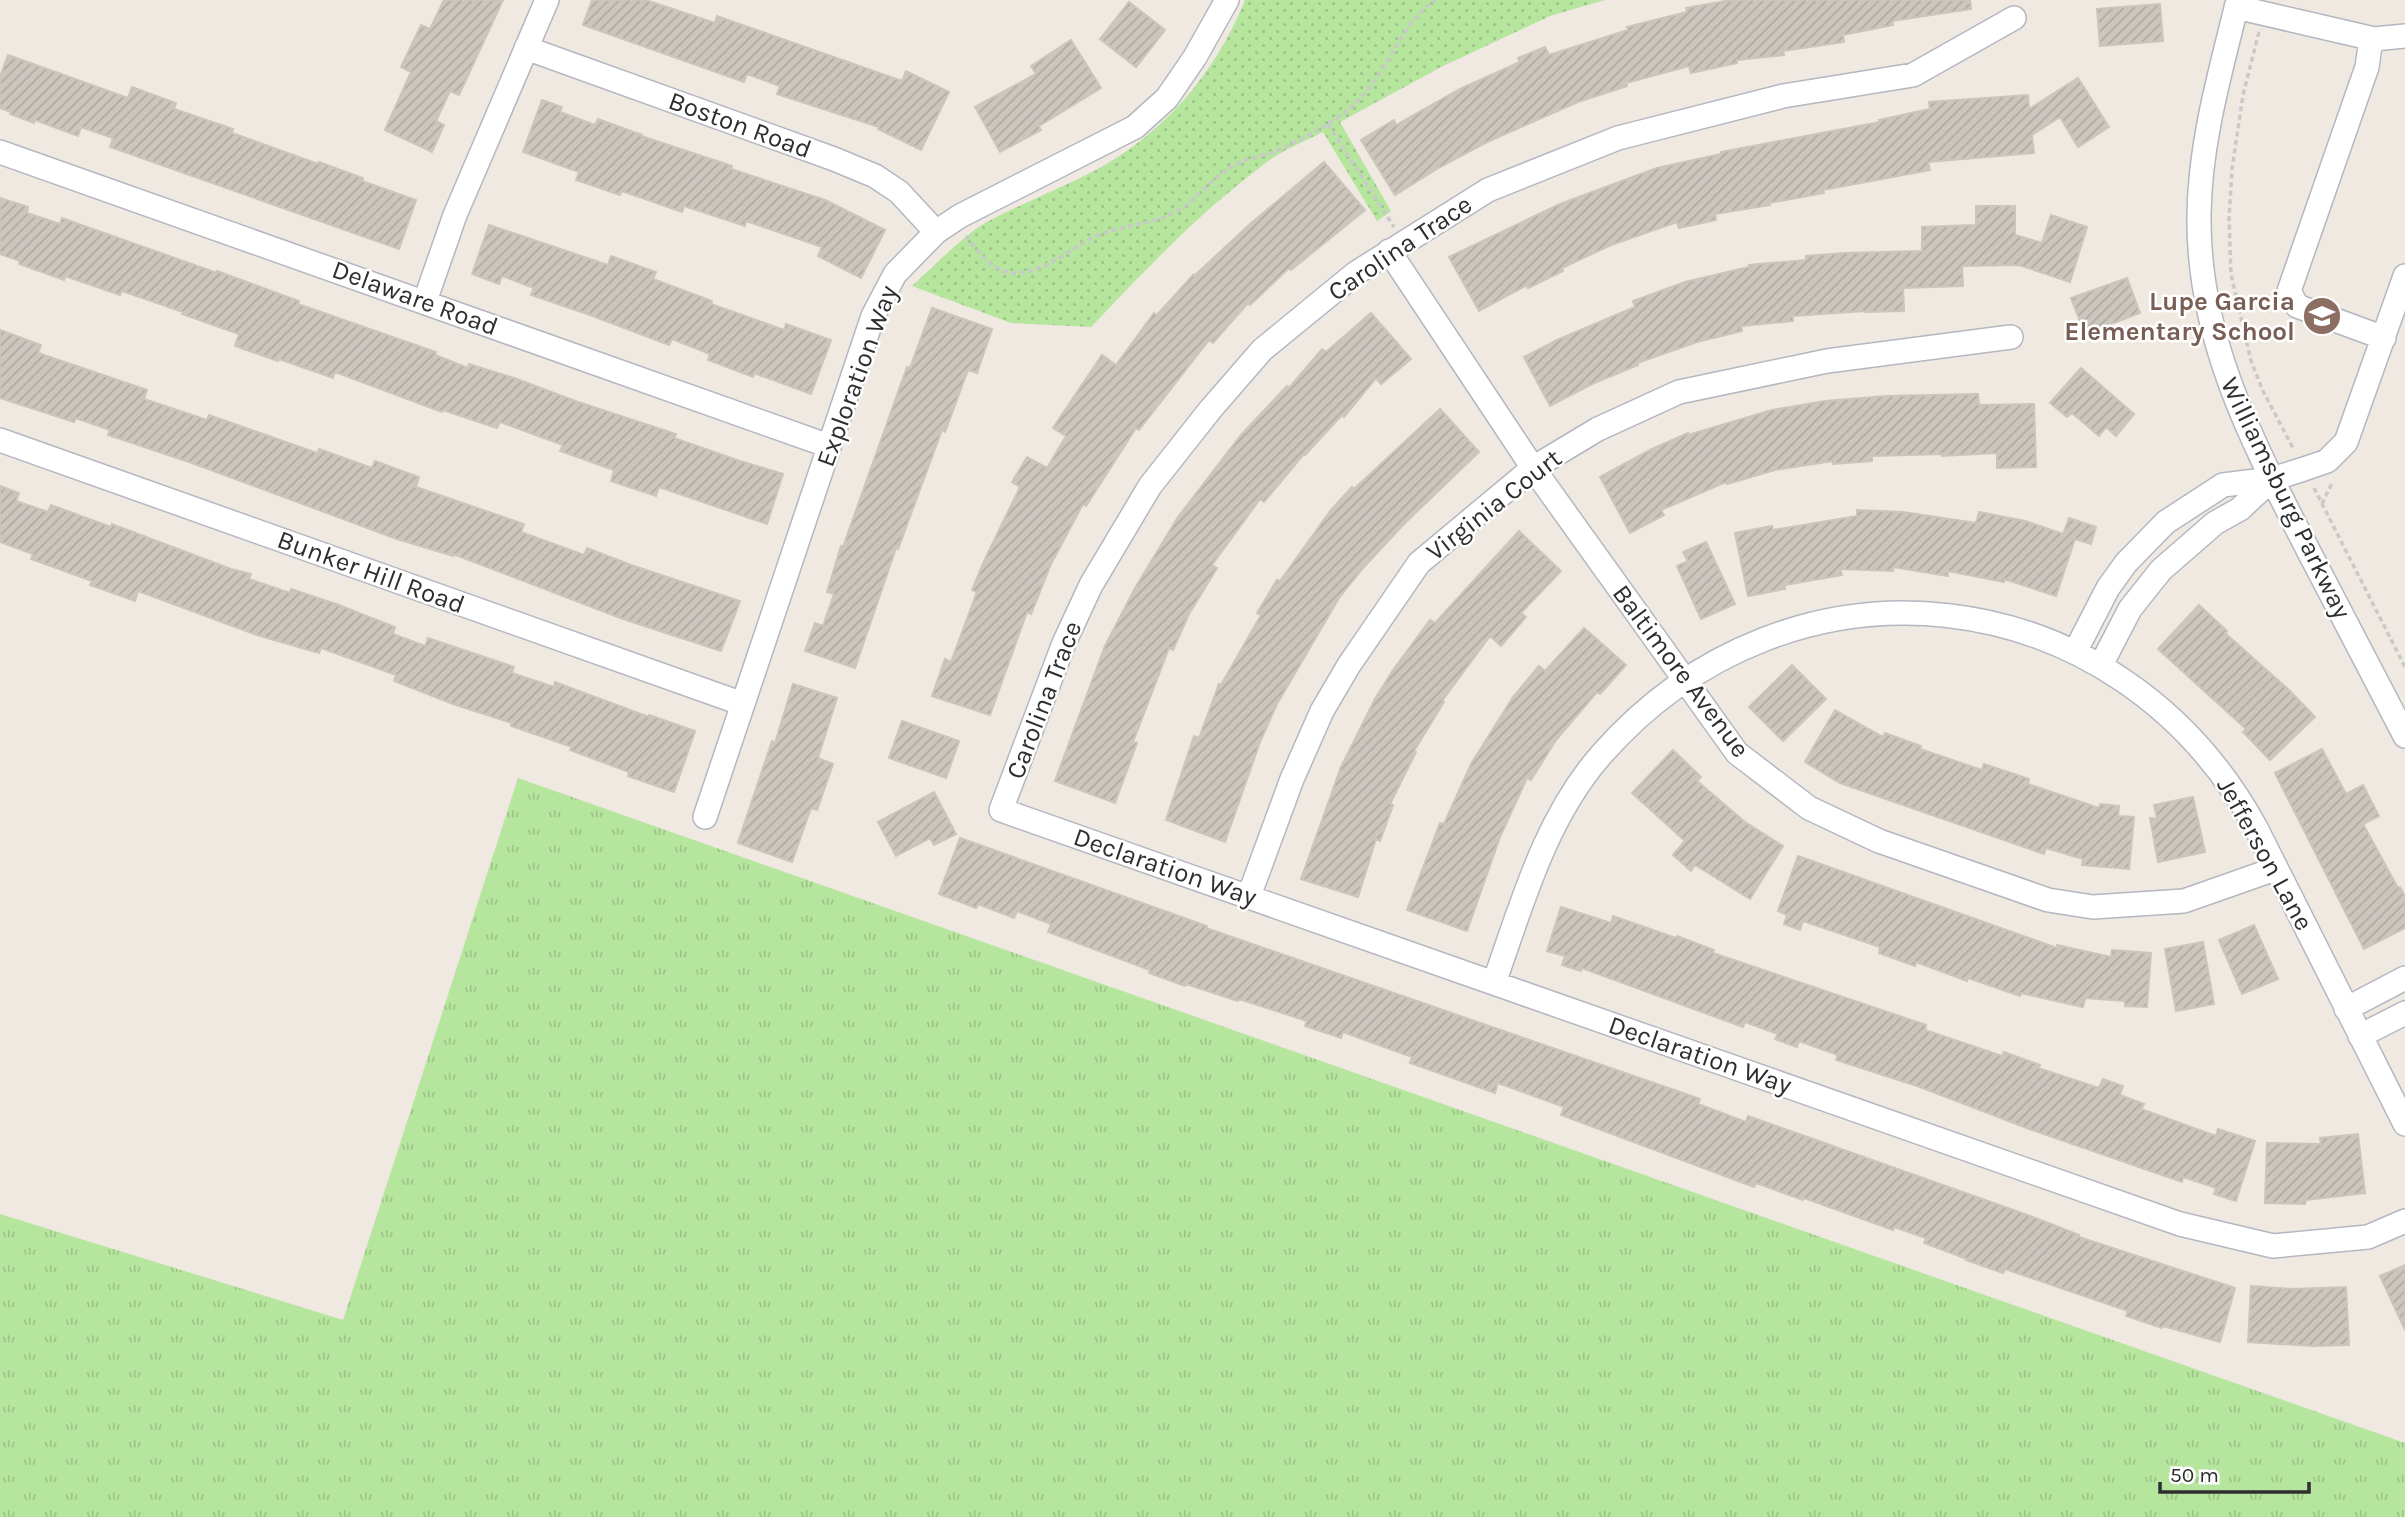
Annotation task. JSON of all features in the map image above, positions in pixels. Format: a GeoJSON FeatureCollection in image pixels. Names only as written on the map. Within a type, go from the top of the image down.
{"type":"FeatureCollection","features":[{"type":"Feature","properties":{"kind":"street"},"geometry":{"type":"LineString","coordinates":[[425,301],[455,215],[547,0]]}},
{"type":"Feature","properties":{"kind":"street","name":"Exploration Way"},"geometry":{"type":"LineString","coordinates":[[705,817],[873,316],[895,274],[945,226],[1135,127],[1167,97],[1195,57],[1227,0]]}},
{"type":"Feature","properties":{"kind":"street"},"geometry":{"type":"LineString","coordinates":[[2237,4],[2264,14],[2371,38],[2405,36]]}},
{"type":"Feature","properties":{"kind":"street","name":"Williamsburg Parkway"},"geometry":{"type":"LineString","coordinates":[[2237,4],[2210,117],[2203,159],[2199,214],[2201,258],[2210,319],[2219,356],[2234,396],[2272,480],[2405,736]]}},
{"type":"Feature","properties":{"kind":"street","name":"Carolina Trace"},"geometry":{"type":"LineString","coordinates":[[1002,810],[1064,643],[1091,585],[1150,486],[1262,350],[1356,272],[1488,190],[1618,138],[1783,96],[1913,75],[2014,18]]}},
{"type":"Feature","properties":{"kind":"street"},"geometry":{"type":"LineString","coordinates":[[2371,38],[2367,67],[2289,291],[2297,306],[2384,338]]}},
{"type":"Feature","properties":{"kind":"street","name":"Boston Road"},"geometry":{"type":"LineString","coordinates":[[526,48],[834,159],[875,177],[945,226]]}},
{"type":"Feature","properties":{"kind":"street","name":"Delaware Road"},"geometry":{"type":"LineString","coordinates":[[0,152],[829,446]]}},
{"type":"Feature","properties":{"kind":"street","name":"Baltimore Avenue"},"geometry":{"type":"LineString","coordinates":[[1389,251],[1533,468],[1737,753],[1809,808],[1879,841],[2048,900],[2093,907],[2184,901],[2275,869]]}},
{"type":"Feature","properties":{"kind":"street"},"geometry":{"type":"LineString","coordinates":[[2075,652],[2108,588],[2126,563],[2166,522],[2223,485],[2272,480],[2304,470],[2327,461],[2346,442],[2405,276]]}},
{"type":"Feature","properties":{"kind":"street","name":"Virginia Court"},"geometry":{"type":"LineString","coordinates":[[1249,896],[1292,779],[1322,711],[1349,665],[1419,563],[1533,468],[1598,429],[1679,392],[1827,361],[2011,337]]}},
{"type":"Feature","properties":{"kind":"street","name":"Bunker Hill Road"},"geometry":{"type":"LineString","coordinates":[[0,440],[743,704]]}},
{"type":"Feature","properties":{"kind":"street"},"geometry":{"type":"LineString","coordinates":[[2101,665],[2130,609],[2161,570],[2206,530],[2240,509],[2272,480]]}},
{"type":"Feature","properties":{"kind":"street","name":"Jefferson Lane"},"geometry":{"type":"LineString","coordinates":[[1494,983],[1541,853],[1554,826],[1600,756],[1653,704],[1746,646],[1828,620],[1880,614],[1934,614],[1994,623],[2046,640],[2101,665],[2153,701],[2204,750],[2243,805],[2405,1124]]}},
{"type":"Feature","properties":{"kind":"street","name":"Declaration Way"},"geometry":{"type":"LineString","coordinates":[[1002,810],[2180,1224],[2273,1246],[2368,1237],[2405,1221]]}},
{"type":"Feature","properties":{"kind":"street"},"geometry":{"type":"LineString","coordinates":[[2346,1009],[2405,978]]}},
{"type":"Feature","properties":{"kind":"street"},"geometry":{"type":"LineString","coordinates":[[2360,1035],[2405,1013]]}},
{"type":"Feature","properties":{"kind":"path"},"geometry":{"type":"LineString","coordinates":[[945,226],[974,246],[999,270],[1013,273],[1031,271],[1051,264],[1095,237],[1168,217],[1236,164],[1275,151],[1328,124],[1353,105],[1370,88],[1406,28],[1418,13],[1435,0]]}},
{"type":"Feature","properties":{"kind":"path"},"geometry":{"type":"LineString","coordinates":[[2264,14],[2243,95],[2232,169],[2229,219],[2231,274],[2251,361],[2263,391],[2405,667]]}},
{"type":"Feature","properties":{"kind":"path"},"geometry":{"type":"LineString","coordinates":[[1328,124],[1395,229]]}},
{"type":"Feature","properties":{"kind":"green space"},"geometry":{"type":"Polygon","coordinates":[[[1245,0],[1605,0],[1550,16],[1443,66],[1340,122],[1391,211],[1377,221],[1323,132],[1273,158],[1220,200],[1154,262],[1091,327],[1011,323],[912,286],[985,223],[1092,172],[1141,140],[1164,121],[1184,100],[1219,53],[1245,0]]]}},
{"type":"Feature","properties":{"kind":"green space"},"geometry":{"type":"Polygon","coordinates":[[[518,778],[2405,1443],[2405,1517],[0,1517],[0,1214],[343,1320],[518,778]]]}},
{"type":"Feature","properties":{"kind":"building"},"geometry":{"type":"Polygon","coordinates":[[[444,0],[503,0],[459,95],[450,91],[436,121],[444,125],[432,152],[385,130],[411,72],[401,67],[421,25],[430,29],[444,0]]]}},
{"type":"Feature","properties":{"kind":"building"},"geometry":{"type":"Polygon","coordinates":[[[592,0],[646,0],[715,23],[717,16],[902,81],[906,71],[949,92],[921,150],[878,129],[879,127],[777,94],[780,86],[747,74],[744,82],[583,25],[592,0]]]}},
{"type":"Feature","properties":{"kind":"building"},"geometry":{"type":"Polygon","coordinates":[[[1743,0],[1970,0],[1971,9],[1892,21],[1893,25],[1843,35],[1844,42],[1783,51],[1784,55],[1737,60],[1737,63],[1691,73],[1689,66],[1626,83],[1627,86],[1578,102],[1487,142],[1395,195],[1361,140],[1394,120],[1396,125],[1460,89],[1520,62],[1518,58],[1545,47],[1549,55],[1628,30],[1627,27],[1687,12],[1686,8],[1743,0]]]}},
{"type":"Feature","properties":{"kind":"building"},"geometry":{"type":"Polygon","coordinates":[[[1129,2],[1165,30],[1136,67],[1100,39],[1129,2]]]}},
{"type":"Feature","properties":{"kind":"building"},"geometry":{"type":"Polygon","coordinates":[[[2160,4],[2163,41],[2100,46],[2097,9],[2160,4]]]}},
{"type":"Feature","properties":{"kind":"building"},"geometry":{"type":"Polygon","coordinates":[[[1071,40],[1101,88],[1039,126],[1041,130],[1000,152],[975,107],[1036,74],[1031,66],[1071,40]]]}},
{"type":"Feature","properties":{"kind":"building"},"geometry":{"type":"Polygon","coordinates":[[[8,55],[128,98],[132,87],[176,103],[174,109],[233,129],[232,133],[363,178],[362,181],[416,200],[399,249],[110,147],[113,138],[81,127],[78,136],[10,114],[11,112],[0,108],[0,77],[8,55]]]}},
{"type":"Feature","properties":{"kind":"building"},"geometry":{"type":"Polygon","coordinates":[[[2078,78],[2109,127],[2078,147],[2060,117],[2032,135],[2034,153],[1928,162],[1930,170],[1823,190],[1824,193],[1769,203],[1770,205],[1715,214],[1716,220],[1679,228],[1677,222],[1611,245],[1479,311],[1449,257],[1560,204],[1657,168],[1721,152],[1880,122],[1879,120],[1930,109],[1929,102],[2028,95],[2029,109],[2078,78]]]}},
{"type":"Feature","properties":{"kind":"building"},"geometry":{"type":"Polygon","coordinates":[[[542,100],[562,107],[560,112],[595,125],[598,119],[732,166],[731,169],[825,200],[885,230],[861,278],[818,256],[822,247],[746,221],[745,226],[684,206],[682,212],[622,191],[620,195],[576,180],[579,172],[523,152],[542,100]]]}},
{"type":"Feature","properties":{"kind":"building"},"geometry":{"type":"Polygon","coordinates":[[[1324,162],[1365,210],[1291,270],[1289,268],[1250,305],[1248,303],[1213,343],[1209,340],[1139,430],[1136,428],[1086,506],[1083,504],[1051,564],[1031,614],[1027,612],[990,715],[932,696],[945,659],[951,662],[977,592],[972,590],[1020,487],[1012,482],[1027,457],[1047,468],[1066,436],[1053,428],[1102,355],[1116,365],[1154,313],[1157,315],[1193,275],[1324,162]]]}},
{"type":"Feature","properties":{"kind":"building"},"geometry":{"type":"Polygon","coordinates":[[[0,198],[28,207],[27,213],[60,224],[62,218],[217,271],[299,301],[298,304],[436,352],[435,355],[468,368],[469,364],[514,378],[676,434],[674,438],[783,474],[767,524],[659,487],[656,496],[611,481],[614,470],[560,451],[563,445],[500,422],[497,428],[443,410],[442,412],[335,372],[333,378],[279,359],[278,361],[235,346],[239,334],[182,314],[183,312],[122,291],[120,295],[19,264],[20,261],[0,254],[0,198]]]}},
{"type":"Feature","properties":{"kind":"building"},"geometry":{"type":"Polygon","coordinates":[[[1976,206],[2015,206],[2015,235],[2042,243],[2051,215],[2087,227],[2070,282],[2019,265],[1962,266],[1963,286],[1903,288],[1904,311],[1793,316],[1793,321],[1741,326],[1742,331],[1697,342],[1637,363],[1638,365],[1592,384],[1550,406],[1524,357],[1635,307],[1633,301],[1685,282],[1749,265],[1806,260],[1806,256],[1922,251],[1922,227],[1976,225],[1976,206]]]}},
{"type":"Feature","properties":{"kind":"building"},"geometry":{"type":"Polygon","coordinates":[[[489,225],[608,265],[611,256],[656,272],[653,279],[712,301],[711,304],[784,330],[786,324],[831,340],[811,394],[708,360],[710,354],[672,339],[669,345],[531,295],[534,288],[502,276],[499,284],[472,274],[489,225]]]}},
{"type":"Feature","properties":{"kind":"building"},"geometry":{"type":"Polygon","coordinates":[[[2127,278],[2140,313],[2085,334],[2071,298],[2127,278]]]}},
{"type":"Feature","properties":{"kind":"building"},"geometry":{"type":"Polygon","coordinates":[[[932,308],[992,329],[977,373],[968,370],[945,432],[942,430],[898,549],[896,548],[855,668],[805,651],[815,623],[823,626],[834,594],[827,592],[841,546],[843,547],[907,367],[910,368],[932,308]]]}},
{"type":"Feature","properties":{"kind":"building"},"geometry":{"type":"Polygon","coordinates":[[[1371,313],[1411,359],[1381,384],[1376,378],[1344,417],[1342,415],[1304,454],[1264,502],[1260,499],[1212,565],[1217,568],[1189,614],[1173,650],[1169,648],[1133,742],[1137,743],[1115,803],[1055,781],[1105,646],[1135,588],[1178,517],[1241,435],[1287,386],[1289,388],[1322,349],[1326,352],[1371,313]]]}},
{"type":"Feature","properties":{"kind":"building"},"geometry":{"type":"Polygon","coordinates":[[[0,330],[41,345],[38,353],[147,390],[144,399],[207,420],[209,415],[317,453],[319,449],[372,468],[375,461],[419,477],[416,487],[524,524],[521,532],[584,555],[587,548],[740,601],[721,651],[623,619],[453,554],[397,539],[108,435],[110,430],[76,418],[74,422],[0,398],[0,330]]]}},
{"type":"Feature","properties":{"kind":"building"},"geometry":{"type":"Polygon","coordinates":[[[2081,368],[2134,414],[2116,436],[2106,427],[2099,436],[2072,413],[2067,417],[2050,403],[2081,368]]]}},
{"type":"Feature","properties":{"kind":"building"},"geometry":{"type":"Polygon","coordinates":[[[1978,394],[1979,405],[2034,404],[2036,467],[1997,468],[1997,453],[1872,456],[1872,461],[1833,464],[1833,461],[1775,470],[1727,484],[1726,482],[1661,510],[1664,515],[1630,533],[1600,477],[1688,433],[1772,410],[1825,401],[1886,396],[1978,394]]]}},
{"type":"Feature","properties":{"kind":"building"},"geometry":{"type":"Polygon","coordinates":[[[1440,409],[1479,452],[1404,524],[1339,598],[1277,704],[1260,742],[1225,842],[1166,820],[1194,736],[1199,738],[1219,684],[1221,685],[1261,615],[1257,613],[1277,580],[1280,581],[1331,510],[1352,487],[1354,489],[1440,409]]]}},
{"type":"Feature","properties":{"kind":"building"},"geometry":{"type":"Polygon","coordinates":[[[0,486],[19,493],[16,501],[48,512],[51,505],[111,527],[112,524],[251,574],[249,579],[290,593],[291,589],[336,604],[395,627],[393,634],[425,646],[428,638],[514,667],[512,673],[554,687],[555,682],[695,731],[674,792],[628,776],[629,772],[570,750],[572,747],[511,726],[512,723],[394,681],[396,675],[321,648],[319,653],[257,635],[138,591],[135,601],[90,585],[92,581],[31,559],[33,554],[0,542],[0,486]]]}},
{"type":"Feature","properties":{"kind":"building"},"geometry":{"type":"Polygon","coordinates":[[[1857,510],[1903,512],[1976,523],[1979,512],[2025,521],[2063,534],[2069,518],[2096,527],[2091,544],[2075,539],[2056,596],[2004,579],[2004,582],[1948,571],[1948,576],[1893,567],[1893,571],[1840,569],[1842,575],[1785,585],[1785,589],[1748,596],[1735,533],[1772,526],[1773,530],[1857,516],[1857,510]]]}},
{"type":"Feature","properties":{"kind":"building"},"geometry":{"type":"Polygon","coordinates":[[[1519,531],[1561,571],[1521,613],[1526,617],[1501,646],[1490,636],[1442,701],[1444,702],[1414,751],[1416,752],[1390,804],[1393,805],[1380,841],[1376,839],[1358,897],[1301,879],[1341,767],[1375,699],[1393,670],[1430,620],[1435,623],[1519,531]]]}},
{"type":"Feature","properties":{"kind":"building"},"geometry":{"type":"Polygon","coordinates":[[[1706,542],[1735,604],[1701,619],[1677,566],[1688,561],[1683,552],[1706,542]]]}},
{"type":"Feature","properties":{"kind":"building"},"geometry":{"type":"Polygon","coordinates":[[[2199,605],[2315,717],[2270,760],[2243,732],[2246,729],[2158,649],[2199,605]]]}},
{"type":"Feature","properties":{"kind":"building"},"geometry":{"type":"Polygon","coordinates":[[[1584,628],[1626,665],[1600,694],[1597,692],[1556,740],[1531,780],[1527,778],[1500,837],[1467,931],[1407,910],[1440,823],[1444,824],[1471,764],[1513,697],[1539,666],[1545,671],[1584,628]]]}},
{"type":"Feature","properties":{"kind":"building"},"geometry":{"type":"Polygon","coordinates":[[[1792,665],[1826,699],[1783,741],[1749,707],[1792,665]]]}},
{"type":"Feature","properties":{"kind":"building"},"geometry":{"type":"Polygon","coordinates":[[[793,684],[837,698],[818,758],[833,764],[817,810],[811,808],[792,862],[738,843],[772,741],[775,743],[793,684]]]}},
{"type":"Feature","properties":{"kind":"building"},"geometry":{"type":"Polygon","coordinates":[[[1835,710],[1883,737],[1885,733],[1921,746],[1920,749],[1982,770],[1984,764],[2029,779],[2028,784],[2099,808],[2100,804],[2119,806],[2118,816],[2134,817],[2129,869],[2082,865],[2083,859],[2046,848],[2044,854],[1840,783],[1805,762],[1835,710]]]}},
{"type":"Feature","properties":{"kind":"building"},"geometry":{"type":"Polygon","coordinates":[[[902,721],[959,741],[946,778],[889,758],[902,721]]]}},
{"type":"Feature","properties":{"kind":"building"},"geometry":{"type":"Polygon","coordinates":[[[2322,749],[2346,794],[2363,785],[2379,816],[2363,824],[2405,896],[2405,928],[2364,949],[2275,773],[2322,749]]]}},
{"type":"Feature","properties":{"kind":"building"},"geometry":{"type":"Polygon","coordinates":[[[1673,750],[1701,777],[1697,781],[1745,822],[1783,846],[1750,899],[1695,865],[1691,871],[1673,855],[1685,841],[1632,793],[1673,750]]]}},
{"type":"Feature","properties":{"kind":"building"},"geometry":{"type":"Polygon","coordinates":[[[934,792],[956,834],[934,845],[930,838],[896,856],[878,822],[934,792]]]}},
{"type":"Feature","properties":{"kind":"building"},"geometry":{"type":"Polygon","coordinates":[[[2193,797],[2205,852],[2158,862],[2150,818],[2157,819],[2154,805],[2193,797]]]}},
{"type":"Feature","properties":{"kind":"building"},"geometry":{"type":"Polygon","coordinates":[[[960,838],[1207,926],[1206,928],[1700,1099],[1698,1104],[1746,1122],[1748,1116],[2033,1217],[2079,1237],[2235,1288],[2220,1342],[2163,1326],[2162,1328],[2126,1316],[2128,1311],[2005,1269],[2003,1273],[1966,1260],[1924,1243],[1926,1238],[1894,1227],[1893,1230],[1756,1183],[1754,1187],[1561,1115],[1564,1107],[1498,1083],[1495,1093],[1410,1063],[1412,1057],[1343,1032],[1341,1038],[1305,1026],[1307,1021],[1239,999],[1238,1001],[1186,984],[1185,986],[1048,932],[1051,924],[1017,911],[1014,918],[978,904],[976,908],[939,894],[960,838]]]}},
{"type":"Feature","properties":{"kind":"building"},"geometry":{"type":"Polygon","coordinates":[[[1798,856],[2057,948],[2057,945],[2111,957],[2112,950],[2151,953],[2147,1007],[2125,1006],[2125,1001],[2085,998],[2083,1007],[2021,993],[2020,996],[1968,978],[1967,981],[1916,962],[1915,966],[1879,953],[1880,947],[1803,921],[1800,930],[1784,924],[1787,915],[1778,911],[1798,856]]]}},
{"type":"Feature","properties":{"kind":"building"},"geometry":{"type":"Polygon","coordinates":[[[1561,907],[1611,923],[1613,916],[1676,938],[1677,936],[1714,950],[1713,953],[1926,1025],[1925,1030],[2002,1056],[2004,1052],[2040,1065],[2038,1068],[2099,1088],[2103,1079],[2123,1086],[2120,1095],[2144,1104],[2141,1109],[2216,1136],[2218,1129],[2255,1141],[2236,1201],[2214,1194],[2216,1188],[2183,1177],[2182,1182],[2032,1130],[1920,1087],[1836,1060],[1838,1055],[1799,1041],[1797,1047],[1775,1039],[1778,1034],[1745,1022],[1743,1027],[1582,968],[1581,971],[1562,965],[1565,956],[1547,951],[1561,907]]]}},
{"type":"Feature","properties":{"kind":"building"},"geometry":{"type":"Polygon","coordinates":[[[2254,925],[2278,979],[2242,994],[2219,940],[2254,925]]]}},
{"type":"Feature","properties":{"kind":"building"},"geometry":{"type":"Polygon","coordinates":[[[2203,942],[2214,1004],[2176,1011],[2165,949],[2203,942]]]}},
{"type":"Feature","properties":{"kind":"building"},"geometry":{"type":"Polygon","coordinates":[[[2358,1134],[2365,1193],[2306,1200],[2305,1204],[2265,1203],[2267,1143],[2321,1144],[2320,1138],[2358,1134]]]}},
{"type":"Feature","properties":{"kind":"building"},"geometry":{"type":"Polygon","coordinates":[[[2405,1265],[2405,1330],[2380,1276],[2405,1265]]]}},
{"type":"Feature","properties":{"kind":"building"},"geometry":{"type":"Polygon","coordinates":[[[2251,1286],[2293,1289],[2346,1287],[2349,1345],[2248,1342],[2251,1286]]]}},
{"type":"Feature","properties":{"kind":"place","name":"Lupe Garcia Elementary School"},"geometry":{"type":"Point","coordinates":[2322,316]}}]}
